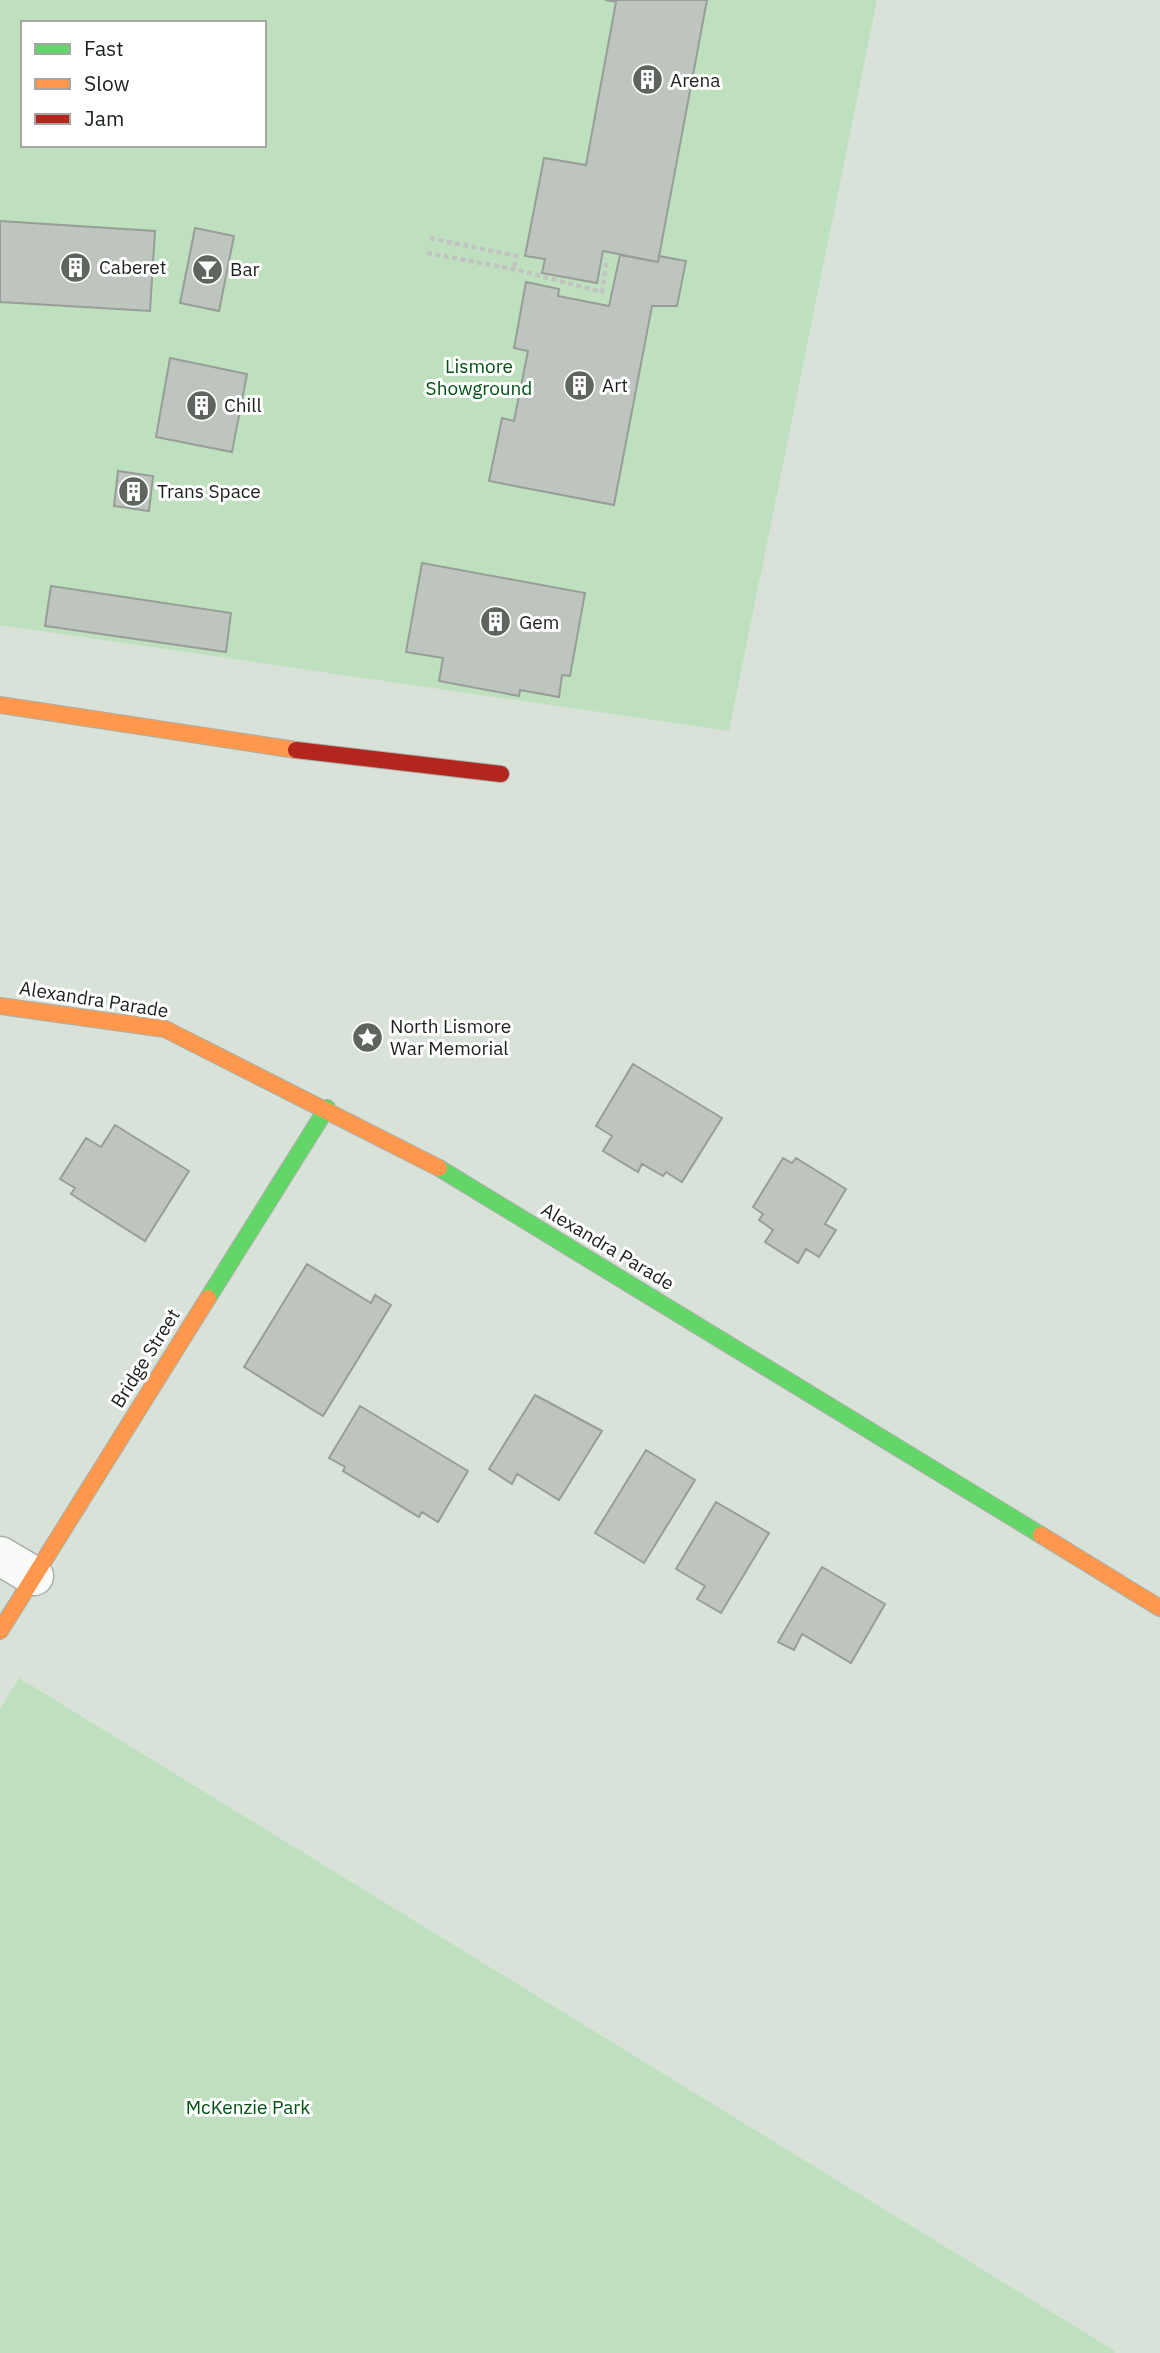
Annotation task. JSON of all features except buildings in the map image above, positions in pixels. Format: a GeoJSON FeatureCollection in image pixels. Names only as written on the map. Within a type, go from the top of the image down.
{"type":"FeatureCollection","features":[{"type":"Feature","properties":{"kind":"street"},"geometry":{"type":"LineString","coordinates":[[0,705],[365,760],[501,774]]}},
{"type":"Feature","properties":{"kind":"street","name":"Alexandra Parade"},"geometry":{"type":"LineString","coordinates":[[0,1006],[165,1029],[327,1108],[444,1171],[1160,1608]]}},
{"type":"Feature","properties":{"kind":"street","name":"Bridge Street"},"geometry":{"type":"LineString","coordinates":[[0,1631],[327,1108]]}},
{"type":"Feature","properties":{"kind":"street"},"geometry":{"type":"LineString","coordinates":[[0,1556],[34,1576]]}},
{"type":"Feature","properties":{"kind":"path"},"geometry":{"type":"LineString","coordinates":[[430,238],[516,256],[514,269]]}},
{"type":"Feature","properties":{"kind":"path"},"geometry":{"type":"LineString","coordinates":[[427,253],[514,269],[602,292],[607,258]]}},
{"type":"Feature","properties":{"kind":"green space","name":"Lismore Showground"},"geometry":{"type":"Polygon","coordinates":[[[0,0],[877,0],[729,731],[0,625],[0,0]]]}},
{"type":"Feature","properties":{"kind":"green space","name":"McKenzie Park"},"geometry":{"type":"Polygon","coordinates":[[[19,1678],[1115,2351],[1114,2353],[0,2353],[0,1709],[19,1678]]]}},
{"type":"Feature","properties":{"kind":"traffic: fast"},"geometry":{"type":"LineString","coordinates":[[208,1298],[327,1108]]}},
{"type":"Feature","properties":{"kind":"traffic: fast"},"geometry":{"type":"LineString","coordinates":[[439,1168],[1041,1535]]}},
{"type":"Feature","properties":{"kind":"traffic: slow"},"geometry":{"type":"LineString","coordinates":[[0,705],[296,750]]}},
{"type":"Feature","properties":{"kind":"traffic: slow"},"geometry":{"type":"LineString","coordinates":[[0,1006],[165,1029],[439,1168]]}},
{"type":"Feature","properties":{"kind":"traffic: slow"},"geometry":{"type":"LineString","coordinates":[[0,1631],[208,1298]]}},
{"type":"Feature","properties":{"kind":"traffic: slow"},"geometry":{"type":"LineString","coordinates":[[1041,1535],[1160,1608]]}},
{"type":"Feature","properties":{"kind":"traffic: jam"},"geometry":{"type":"LineString","coordinates":[[296,750],[501,774]]}},
{"type":"Feature","properties":{"kind":"place","name":"Arena"},"geometry":{"type":"Point","coordinates":[647,80]}},
{"type":"Feature","properties":{"kind":"place","name":"Caberet"},"geometry":{"type":"Point","coordinates":[76,267]}},
{"type":"Feature","properties":{"kind":"place","name":"Bar"},"geometry":{"type":"Point","coordinates":[207,269]}},
{"type":"Feature","properties":{"kind":"place","name":"Art"},"geometry":{"type":"Point","coordinates":[579,385]}},
{"type":"Feature","properties":{"kind":"place","name":"Chill"},"geometry":{"type":"Point","coordinates":[201,405]}},
{"type":"Feature","properties":{"kind":"place","name":"Trans Space"},"geometry":{"type":"Point","coordinates":[134,491]}},
{"type":"Feature","properties":{"kind":"place","name":"Gem"},"geometry":{"type":"Point","coordinates":[496,622]}},
{"type":"Feature","properties":{"kind":"place","name":"North Lismore War Memorial"},"geometry":{"type":"Point","coordinates":[367,1037]}}]}
